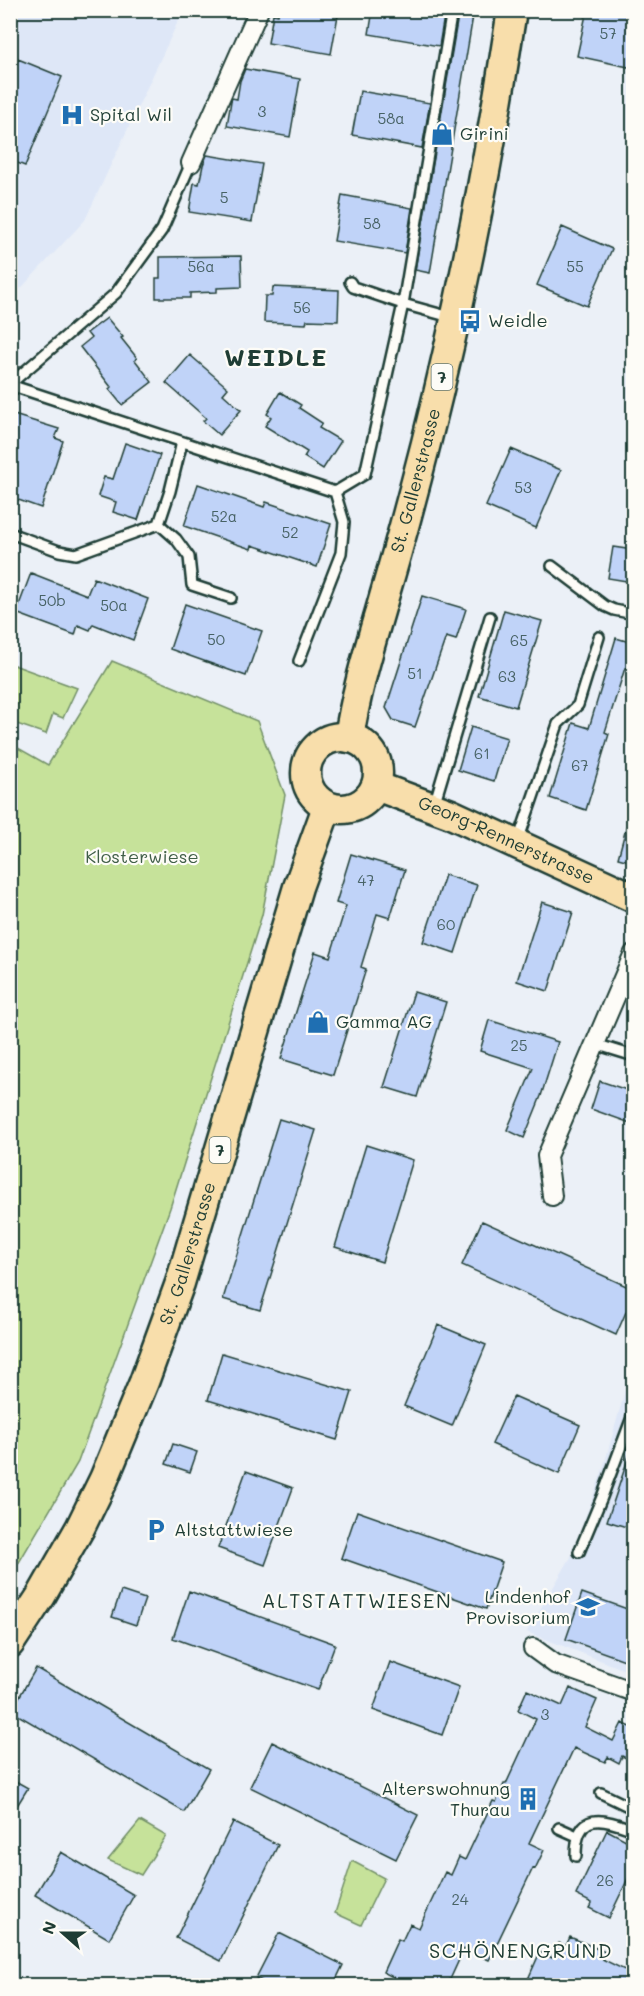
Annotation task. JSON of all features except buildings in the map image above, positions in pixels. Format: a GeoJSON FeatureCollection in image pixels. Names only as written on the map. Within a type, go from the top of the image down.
{"type":"FeatureCollection","features":[{"type":"Feature","properties":{"kind":"main road","name":"St. Gallerstrasse"},"geometry":{"type":"LineString","coordinates":[[349,738],[358,690],[426,444],[456,318],[484,175],[512,10]]}},
{"type":"Feature","properties":{"kind":"main road"},"geometry":{"type":"LineString","coordinates":[[335,738],[349,738],[360,742],[370,750],[376,761],[378,773],[376,786],[368,798],[356,807],[341,810],[327,807],[316,800],[309,789],[305,776],[307,763],[313,751],[323,742],[335,738]]}},
{"type":"Feature","properties":{"kind":"main road","name":"Georg-Rennerstrasse"},"geometry":{"type":"LineString","coordinates":[[376,786],[433,807],[517,843],[633,898]]}},
{"type":"Feature","properties":{"kind":"main road","name":"St. Gallerstrasse"},"geometry":{"type":"LineString","coordinates":[[10,1643],[41,1596],[80,1528],[104,1479],[144,1382],[180,1283],[298,887],[327,807]]}},
{"type":"Feature","properties":{"kind":"street"},"geometry":{"type":"LineString","coordinates":[[191,163],[260,10]]}},
{"type":"Feature","properties":{"kind":"street"},"geometry":{"type":"LineString","coordinates":[[552,1196],[547,1156],[633,953]]}},
{"type":"Feature","properties":{"kind":"street"},"geometry":{"type":"LineString","coordinates":[[533,1648],[555,1664],[633,1692]]}},
{"type":"Feature","properties":{"kind":"lane"},"geometry":{"type":"LineString","coordinates":[[10,385],[335,492],[365,474],[403,304],[452,10]]}},
{"type":"Feature","properties":{"kind":"lane"},"geometry":{"type":"LineString","coordinates":[[10,385],[116,293],[162,231],[191,163]]}},
{"type":"Feature","properties":{"kind":"lane"},"geometry":{"type":"LineString","coordinates":[[350,282],[353,287],[403,304],[456,318]]}},
{"type":"Feature","properties":{"kind":"lane"},"geometry":{"type":"LineString","coordinates":[[159,524],[182,442]]}},
{"type":"Feature","properties":{"kind":"lane"},"geometry":{"type":"LineString","coordinates":[[299,661],[341,553],[344,522],[335,492]]}},
{"type":"Feature","properties":{"kind":"lane"},"geometry":{"type":"LineString","coordinates":[[10,533],[59,551],[76,554],[159,524]]}},
{"type":"Feature","properties":{"kind":"lane"},"geometry":{"type":"LineString","coordinates":[[159,524],[176,538],[189,557],[192,585],[231,598]]}},
{"type":"Feature","properties":{"kind":"lane"},"geometry":{"type":"LineString","coordinates":[[552,566],[605,606],[633,614]]}},
{"type":"Feature","properties":{"kind":"lane"},"geometry":{"type":"LineString","coordinates":[[433,807],[490,617]]}},
{"type":"Feature","properties":{"kind":"lane"},"geometry":{"type":"LineString","coordinates":[[517,843],[558,724],[578,705],[599,637]]}},
{"type":"Feature","properties":{"kind":"lane"},"geometry":{"type":"LineString","coordinates":[[595,1044],[633,1056]]}},
{"type":"Feature","properties":{"kind":"lane"},"geometry":{"type":"LineString","coordinates":[[579,1552],[633,1413]]}},
{"type":"Feature","properties":{"kind":"lane"},"geometry":{"type":"LineString","coordinates":[[601,1793],[633,1809]]}},
{"type":"Feature","properties":{"kind":"lane"},"geometry":{"type":"LineString","coordinates":[[576,1856],[577,1836],[587,1824],[602,1819],[633,1830]]}},
{"type":"Feature","properties":{"kind":"lane"},"geometry":{"type":"LineString","coordinates":[[559,1828],[577,1836]]}},
{"type":"Feature","properties":{"kind":"shaded area","name":"Spital Wil"},"geometry":{"type":"Polygon","coordinates":[[[11,11],[183,11],[85,220],[11,299],[11,11]]]}},
{"type":"Feature","properties":{"kind":"shaded area"},"geometry":{"type":"Polygon","coordinates":[[[633,1371],[633,1673],[527,1632],[571,1557],[602,1472],[633,1371]]]}},
{"type":"Feature","properties":{"kind":"green space","name":"Klosterwiese"},"geometry":{"type":"Polygon","coordinates":[[[112,661],[257,721],[285,795],[262,915],[170,1208],[78,1462],[11,1576],[11,744],[48,765],[112,661]]]}},
{"type":"Feature","properties":{"kind":"green space"},"geometry":{"type":"Polygon","coordinates":[[[11,664],[77,688],[63,718],[53,714],[46,734],[11,722],[11,664]]]}},
{"type":"Feature","properties":{"kind":"green space"},"geometry":{"type":"Polygon","coordinates":[[[140,1821],[166,1836],[141,1875],[108,1860],[140,1821]]]}},
{"type":"Feature","properties":{"kind":"green space"},"geometry":{"type":"Polygon","coordinates":[[[352,1861],[384,1878],[361,1925],[335,1913],[352,1861]]]}},
{"type":"Feature","properties":{"kind":"place","name":"Spital Wil"},"geometry":{"type":"Point","coordinates":[72,115]}},
{"type":"Feature","properties":{"kind":"place","name":"Girini"},"geometry":{"type":"Point","coordinates":[442,134]}},
{"type":"Feature","properties":{"kind":"place","name":"Weidle"},"geometry":{"type":"Point","coordinates":[470,321]}},
{"type":"Feature","properties":{"kind":"place","name":"Gamma AG"},"geometry":{"type":"Point","coordinates":[318,1022]}},
{"type":"Feature","properties":{"kind":"place","name":"Altstattwiese"},"geometry":{"type":"Point","coordinates":[156,1530]}},
{"type":"Feature","properties":{"kind":"place","name":"Lindenhof Provisorium"},"geometry":{"type":"Point","coordinates":[588,1607]}},
{"type":"Feature","properties":{"kind":"place","name":"Alterswohnung Thurau"},"geometry":{"type":"Point","coordinates":[528,1799]}},
{"type":"Feature","properties":{"kind":"district","name":"WEIDLE"},"geometry":{"type":"Point","coordinates":[276,358]}},
{"type":"Feature","properties":{"kind":"district","name":"ALTSTATTWIESEN"},"geometry":{"type":"Point","coordinates":[357,1601]}},
{"type":"Feature","properties":{"kind":"district","name":"SCHÖNENGRUND"},"geometry":{"type":"Point","coordinates":[521,1951]}}]}
